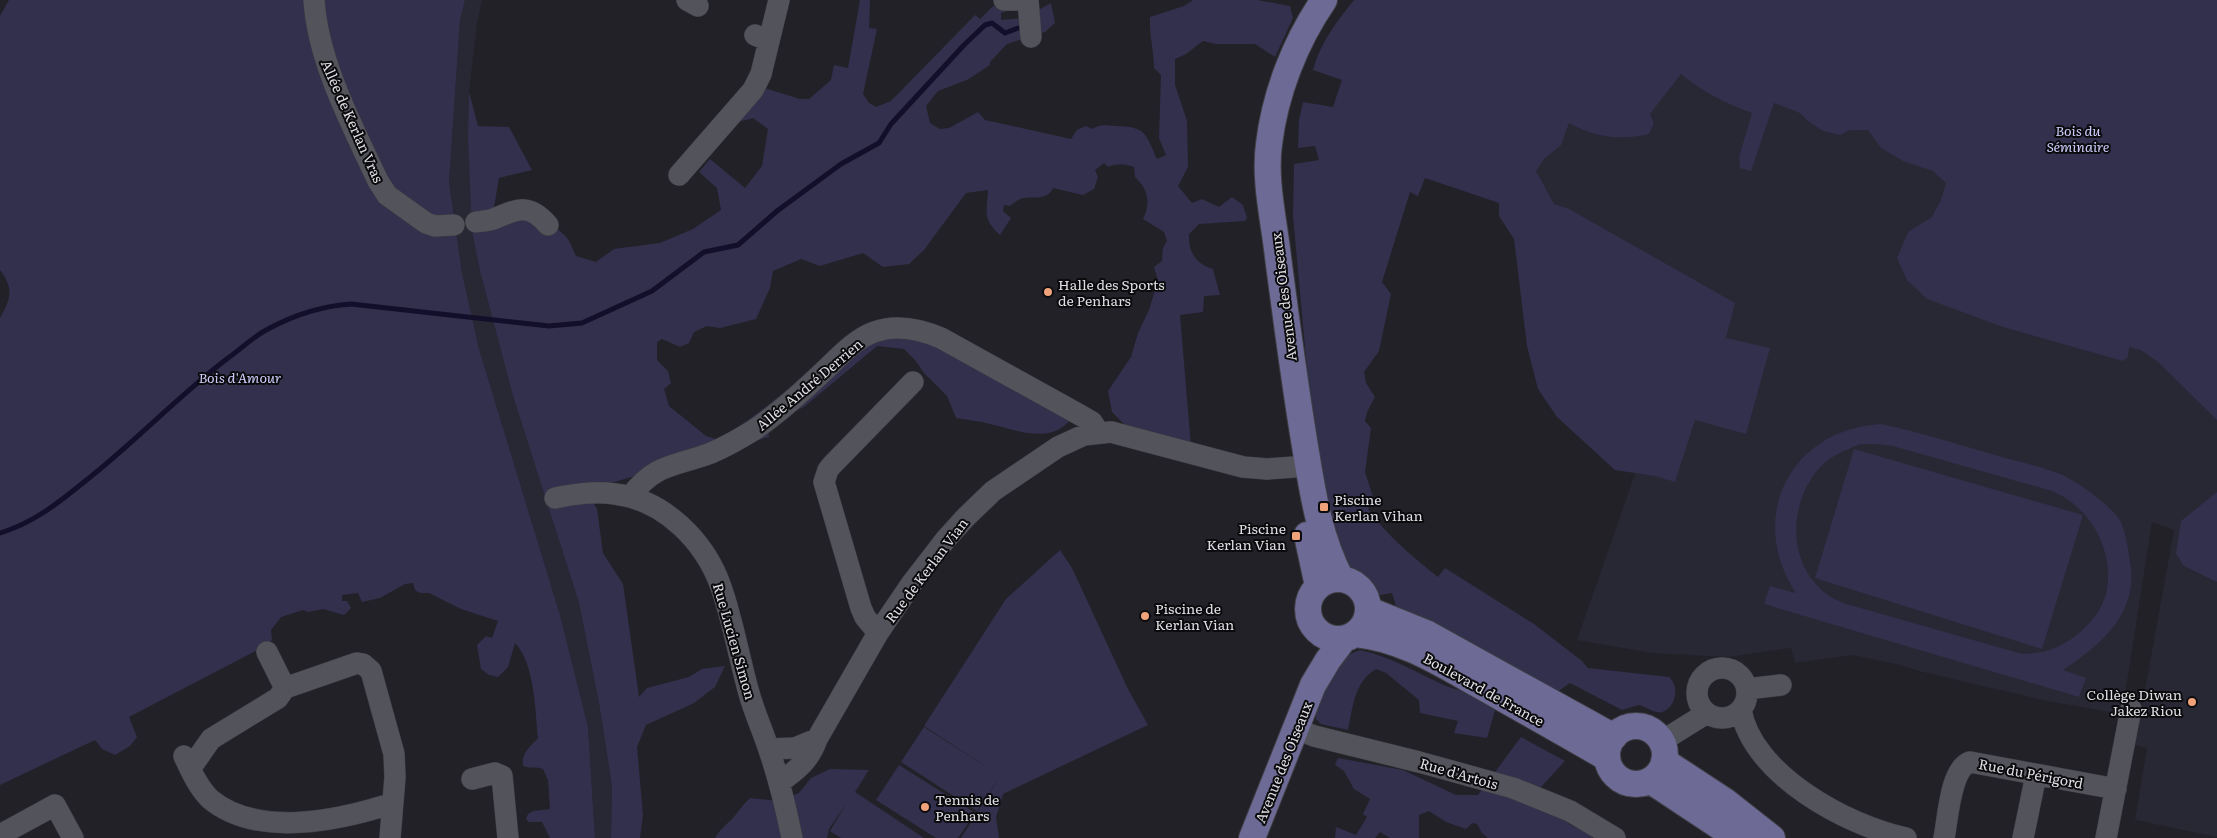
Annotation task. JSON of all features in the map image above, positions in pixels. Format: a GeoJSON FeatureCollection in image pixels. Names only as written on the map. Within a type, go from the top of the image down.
{"type":"FeatureCollection","features":[{"type":"Feature","properties":{"kind":"main road","name":"Avenue des Oiseaux"},"geometry":{"type":"LineString","coordinates":[[1324,0],[1295,53],[1274,117],[1268,164],[1269,187],[1275,222],[1292,371],[1300,466],[1324,542],[1330,582]]}},
{"type":"Feature","properties":{"kind":"main road","name":"Avenue des Oiseaux"},"geometry":{"type":"LineString","coordinates":[[1275,222],[1286,133],[1299,82],[1321,36],[1344,0]]}},
{"type":"Feature","properties":{"kind":"main road"},"geometry":{"type":"LineString","coordinates":[[1330,582],[1358,586],[1368,601],[1369,610],[1363,628],[1350,637],[1333,640],[1315,630],[1307,612],[1312,593],[1330,582]]}},
{"type":"Feature","properties":{"kind":"main road","name":"Boulevard de France"},"geometry":{"type":"LineString","coordinates":[[1369,610],[1443,642],[1610,748]]}},
{"type":"Feature","properties":{"kind":"main road","name":"Avenue des Oiseaux"},"geometry":{"type":"LineString","coordinates":[[1314,685],[1316,668],[1315,630]]}},
{"type":"Feature","properties":{"kind":"main road","name":"Boulevard de France"},"geometry":{"type":"LineString","coordinates":[[1350,637],[1373,636],[1412,649],[1610,748]]}},
{"type":"Feature","properties":{"kind":"main road","name":"Avenue des Oiseaux"},"geometry":{"type":"LineString","coordinates":[[1252,838],[1314,685],[1328,660],[1350,637]]}},
{"type":"Feature","properties":{"kind":"main road"},"geometry":{"type":"LineString","coordinates":[[1658,754],[1639,784],[1623,781],[1615,776],[1610,748],[1622,730],[1630,726],[1639,726],[1658,754],[1737,838]]}},
{"type":"Feature","properties":{"kind":"main road"},"geometry":{"type":"LineString","coordinates":[[1658,754],[1772,838]]}},
{"type":"Feature","properties":{"kind":"street","name":"Allée de Kerlan Vras"},"geometry":{"type":"LineString","coordinates":[[314,0],[315,21],[328,68],[382,188],[387,195],[426,223],[435,226],[454,225]]}},
{"type":"Feature","properties":{"kind":"street"},"geometry":{"type":"LineString","coordinates":[[679,175],[753,90],[761,74],[762,38],[778,0]]}},
{"type":"Feature","properties":{"kind":"street"},"geometry":{"type":"LineString","coordinates":[[1004,0],[1028,0],[1031,37]]}},
{"type":"Feature","properties":{"kind":"street"},"geometry":{"type":"LineString","coordinates":[[476,222],[494,219],[523,209],[538,214],[548,225]]}},
{"type":"Feature","properties":{"kind":"street","name":"Allée André Derrien"},"geometry":{"type":"LineString","coordinates":[[630,497],[645,478],[655,471],[710,453],[754,430],[807,387],[851,346],[874,332],[888,329],[917,330],[941,338],[1095,427]]}},
{"type":"Feature","properties":{"kind":"street"},"geometry":{"type":"LineString","coordinates":[[878,633],[865,617],[861,608],[824,482],[832,465],[912,382]]}},
{"type":"Feature","properties":{"kind":"street","name":"Rue de Kerlan Vian"},"geometry":{"type":"LineString","coordinates":[[779,783],[801,767],[808,758],[878,633],[928,562],[980,502],[1006,481],[1058,447],[1095,427],[1243,467],[1267,469],[1300,466]]}},
{"type":"Feature","properties":{"kind":"street","name":"Rue Lucien Simon"},"geometry":{"type":"LineString","coordinates":[[555,498],[591,492],[630,497],[659,510],[678,523],[709,560],[721,587],[749,695],[769,749],[779,783],[792,838]]}},
{"type":"Feature","properties":{"kind":"street"},"geometry":{"type":"LineString","coordinates":[[267,652],[284,688]]}},
{"type":"Feature","properties":{"kind":"street"},"geometry":{"type":"LineString","coordinates":[[390,838],[393,803],[394,754],[374,678],[363,664],[357,663],[284,688],[274,700],[211,739],[187,763],[200,787],[212,801],[236,816],[263,824],[302,826],[340,818],[393,803]]}},
{"type":"Feature","properties":{"kind":"street"},"geometry":{"type":"LineString","coordinates":[[1709,712],[1697,687],[1702,677],[1720,668],[1735,671],[1745,682],[1747,689],[1743,718]]}},
{"type":"Feature","properties":{"kind":"street"},"geometry":{"type":"LineString","coordinates":[[1747,689],[1781,685]]}},
{"type":"Feature","properties":{"kind":"street"},"geometry":{"type":"LineString","coordinates":[[2106,838],[2131,709]]}},
{"type":"Feature","properties":{"kind":"street"},"geometry":{"type":"LineString","coordinates":[[1658,754],[1709,712],[1736,715],[1743,718],[1775,766],[1816,801],[1860,825],[1906,838]]}},
{"type":"Feature","properties":{"kind":"street","name":"Rue d'Artois"},"geometry":{"type":"LineString","coordinates":[[1296,729],[1314,736],[1513,788],[1570,811],[1615,838]]}},
{"type":"Feature","properties":{"kind":"street"},"geometry":{"type":"LineString","coordinates":[[769,749],[795,748],[817,739]]}},
{"type":"Feature","properties":{"kind":"street","name":"Rue du Périgord"},"geometry":{"type":"LineString","coordinates":[[1944,838],[1956,777],[1962,765],[1973,762],[2116,789]]}},
{"type":"Feature","properties":{"kind":"street"},"geometry":{"type":"LineString","coordinates":[[472,779],[496,773],[502,776],[508,838]]}},
{"type":"Feature","properties":{"kind":"street"},"geometry":{"type":"LineString","coordinates":[[2024,838],[2036,775]]}},
{"type":"Feature","properties":{"kind":"street"},"geometry":{"type":"LineString","coordinates":[[0,835],[54,805],[72,838]]}},
{"type":"Feature","properties":{"kind":"shaded area"},"geometry":{"type":"Polygon","coordinates":[[[465,0],[482,0],[477,23],[469,92],[472,231],[480,271],[513,396],[579,603],[599,703],[612,786],[611,838],[595,838],[588,727],[560,615],[479,349],[462,273],[449,182],[460,20],[465,0]]]}},
{"type":"Feature","properties":{"kind":"shaded area"},"geometry":{"type":"Polygon","coordinates":[[[1359,0],[1739,0],[2217,259],[2217,837],[2135,820],[2147,748],[2135,745],[2174,530],[2152,522],[2122,714],[2047,701],[1919,671],[1897,664],[1852,655],[1795,663],[1791,648],[1728,657],[1652,653],[1577,640],[1695,302],[1593,259],[1359,0]]]}},
{"type":"Feature","properties":{"kind":"green space","name":"Bois d'Amour"},"geometry":{"type":"Polygon","coordinates":[[[9,0],[465,0],[460,20],[449,182],[462,273],[479,349],[560,615],[588,727],[595,838],[550,838],[542,822],[529,822],[526,819],[528,814],[533,811],[550,809],[548,780],[543,769],[523,766],[523,757],[538,738],[533,688],[527,663],[522,652],[515,643],[508,667],[498,677],[489,675],[481,669],[477,645],[486,636],[492,638],[498,621],[461,609],[429,593],[420,593],[415,590],[413,583],[405,584],[380,598],[362,602],[358,593],[342,595],[342,601],[347,601],[351,608],[344,615],[323,609],[308,612],[303,610],[281,617],[271,630],[272,640],[265,646],[129,717],[137,737],[130,746],[115,755],[102,749],[95,740],[0,785],[0,318],[9,299],[9,288],[0,270],[0,16],[9,0]]]}},
{"type":"Feature","properties":{"kind":"green space"},"geometry":{"type":"Polygon","coordinates":[[[860,0],[870,0],[869,28],[877,29],[863,94],[869,103],[876,107],[891,101],[975,15],[980,19],[993,6],[1008,11],[1001,13],[1001,20],[1024,18],[1051,3],[1055,23],[1045,32],[1007,44],[990,62],[990,65],[967,80],[938,91],[926,106],[930,123],[940,129],[949,128],[978,112],[985,120],[1071,139],[1077,130],[1086,126],[1092,129],[1103,125],[1133,128],[1139,130],[1147,137],[1157,159],[1166,155],[1159,138],[1161,75],[1154,68],[1150,17],[1184,6],[1193,0],[1257,0],[1290,6],[1293,18],[1275,57],[1255,44],[1216,44],[1203,41],[1186,54],[1175,59],[1175,85],[1187,121],[1188,167],[1178,186],[1192,203],[1202,199],[1219,207],[1232,197],[1243,205],[1247,218],[1245,221],[1199,224],[1189,234],[1190,246],[1194,256],[1202,264],[1213,269],[1220,295],[1204,296],[1203,312],[1180,315],[1191,446],[1129,429],[1112,412],[1108,391],[1131,357],[1158,280],[1154,267],[1162,261],[1163,248],[1167,241],[1164,232],[1143,219],[1147,207],[1147,196],[1143,186],[1135,177],[1134,167],[1127,165],[1118,164],[1108,167],[1104,163],[1095,170],[1098,177],[1094,189],[1083,195],[1053,188],[1043,197],[1025,198],[1010,206],[1004,205],[1003,211],[1011,218],[1000,235],[988,220],[988,190],[966,193],[924,250],[909,264],[883,267],[863,253],[820,266],[801,259],[773,271],[770,288],[756,319],[720,328],[707,326],[694,332],[689,343],[680,347],[662,339],[657,342],[657,360],[668,371],[671,383],[664,389],[669,406],[706,436],[716,439],[747,421],[819,367],[895,318],[1074,415],[1066,425],[1057,430],[1035,434],[956,418],[947,396],[904,349],[877,346],[804,407],[768,424],[769,437],[586,490],[597,509],[603,553],[623,584],[639,697],[647,688],[689,677],[702,669],[725,666],[715,687],[694,703],[646,725],[637,747],[643,815],[640,838],[611,838],[612,786],[599,703],[579,603],[513,396],[480,271],[472,231],[468,139],[469,92],[478,126],[509,127],[532,170],[499,178],[493,213],[533,220],[553,227],[567,238],[576,256],[596,262],[614,249],[660,243],[693,229],[721,210],[717,188],[699,172],[710,159],[745,188],[762,166],[768,129],[753,118],[735,123],[761,87],[800,99],[809,99],[831,80],[834,65],[848,68],[860,0]]]}},
{"type":"Feature","properties":{"kind":"green space","name":"Bois du Séminaire"},"geometry":{"type":"Polygon","coordinates":[[[1354,0],[2217,0],[2217,420],[2158,362],[2141,350],[2129,347],[2128,357],[2123,361],[2003,327],[1927,299],[1907,280],[1897,258],[1908,232],[1932,217],[1941,200],[1946,183],[1933,171],[1903,161],[1881,148],[1868,130],[1850,130],[1840,135],[1823,131],[1800,113],[1774,103],[1751,171],[1740,168],[1739,157],[1752,113],[1733,106],[1697,86],[1681,74],[1650,114],[1654,123],[1649,134],[1628,137],[1608,136],[1588,132],[1569,123],[1561,145],[1544,159],[1536,171],[1554,204],[1569,209],[1735,303],[1726,338],[1770,348],[1746,434],[1695,420],[1675,482],[1655,476],[1615,470],[1557,417],[1538,389],[1527,346],[1514,239],[1499,216],[1499,203],[1425,178],[1418,196],[1410,192],[1382,282],[1391,294],[1379,351],[1364,372],[1366,383],[1375,397],[1367,412],[1365,421],[1371,428],[1365,472],[1373,497],[1368,509],[1392,537],[1438,577],[1445,568],[1534,624],[1582,661],[1588,668],[1669,677],[1675,686],[1675,696],[1671,706],[1662,712],[1653,711],[1639,705],[1622,710],[1570,683],[1557,692],[1405,618],[1396,606],[1392,593],[1380,595],[1343,571],[1314,445],[1293,216],[1294,164],[1319,160],[1315,146],[1298,148],[1299,120],[1303,102],[1333,107],[1342,80],[1313,70],[1320,51],[1335,24],[1354,0]]]}},
{"type":"Feature","properties":{"kind":"green space"},"geometry":{"type":"Polygon","coordinates":[[[1881,424],[1924,434],[2044,468],[2075,482],[2093,494],[2115,514],[2120,520],[2126,537],[2131,568],[2131,585],[2128,601],[2121,615],[2102,640],[2063,670],[2086,678],[2079,697],[1764,604],[1770,586],[1796,593],[1782,564],[1775,536],[1777,508],[1786,482],[1801,460],[1822,442],[1849,430],[1881,424]],[[1861,444],[1830,459],[1816,472],[1807,486],[1801,501],[1796,533],[1798,549],[1803,565],[1812,579],[1825,593],[1843,603],[2022,654],[2049,650],[2068,641],[2086,627],[2100,609],[2104,599],[2107,589],[2107,559],[2096,531],[2088,518],[2077,507],[2052,491],[1893,446],[1861,444]]]}},
{"type":"Feature","properties":{"kind":"green space"},"geometry":{"type":"Polygon","coordinates":[[[1854,449],[2083,515],[2042,649],[1815,578],[1854,449]]]}},
{"type":"Feature","properties":{"kind":"green space"},"geometry":{"type":"Polygon","coordinates":[[[2217,492],[2217,582],[2184,566],[2176,554],[2181,521],[2217,492]]]}},
{"type":"Feature","properties":{"kind":"green space"},"geometry":{"type":"Polygon","coordinates":[[[1060,550],[1072,568],[1128,689],[1148,725],[1003,794],[996,817],[999,838],[961,838],[1001,775],[977,811],[901,762],[924,727],[999,775],[924,726],[1006,599],[1060,550]]]}},
{"type":"Feature","properties":{"kind":"green space"},"geometry":{"type":"Polygon","coordinates":[[[1360,650],[1394,661],[1446,686],[1491,699],[1497,703],[1487,738],[1454,733],[1458,721],[1420,713],[1419,700],[1386,673],[1376,669],[1369,674],[1359,688],[1353,704],[1348,730],[1321,724],[1316,719],[1316,715],[1331,676],[1342,660],[1360,650]]]}},
{"type":"Feature","properties":{"kind":"green space"},"geometry":{"type":"Polygon","coordinates":[[[1521,737],[1565,761],[1527,802],[1561,813],[1569,824],[1593,838],[1488,838],[1482,833],[1477,824],[1472,823],[1466,829],[1446,822],[1429,811],[1419,815],[1419,838],[1390,838],[1380,832],[1375,838],[1335,838],[1336,827],[1356,835],[1367,817],[1363,814],[1370,799],[1354,789],[1344,771],[1335,765],[1338,758],[1403,770],[1456,795],[1478,795],[1521,737]]]}},
{"type":"Feature","properties":{"kind":"green space","name":"Tennis de Penhars"},"geometry":{"type":"Polygon","coordinates":[[[899,765],[975,813],[958,838],[936,838],[876,800],[899,765]]]}},
{"type":"Feature","properties":{"kind":"green space"},"geometry":{"type":"Polygon","coordinates":[[[830,769],[869,770],[855,792],[924,838],[841,838],[830,831],[846,804],[829,829],[827,838],[715,838],[750,798],[778,801],[799,793],[811,778],[830,769]]]}},
{"type":"Feature","properties":{"kind":"waterway"},"geometry":{"type":"LineString","coordinates":[[0,533],[23,524],[54,505],[120,452],[191,388],[228,358],[263,332],[298,315],[318,309],[351,304],[549,326],[582,323],[652,291],[704,252],[738,245],[777,211],[841,164],[879,143],[891,124],[985,25],[992,23],[1005,33],[1018,28]]}},
{"type":"Feature","properties":{"kind":"place","name":"Halle des Sports de Penhars"},"geometry":{"type":"Point","coordinates":[1048,292]}},
{"type":"Feature","properties":{"kind":"place","name":"Piscine Kerlan Vihan"},"geometry":{"type":"Point","coordinates":[1324,507]}},
{"type":"Feature","properties":{"kind":"place","name":"Piscine Kerlan Vian"},"geometry":{"type":"Point","coordinates":[1296,536]}},
{"type":"Feature","properties":{"kind":"place","name":"Piscine de Kerlan Vian"},"geometry":{"type":"Point","coordinates":[1145,616]}},
{"type":"Feature","properties":{"kind":"place","name":"Collège Diwan Jakez Riou"},"geometry":{"type":"Point","coordinates":[2192,702]}},
{"type":"Feature","properties":{"kind":"place","name":"Tennis de Penhars"},"geometry":{"type":"Point","coordinates":[925,807]}}]}
